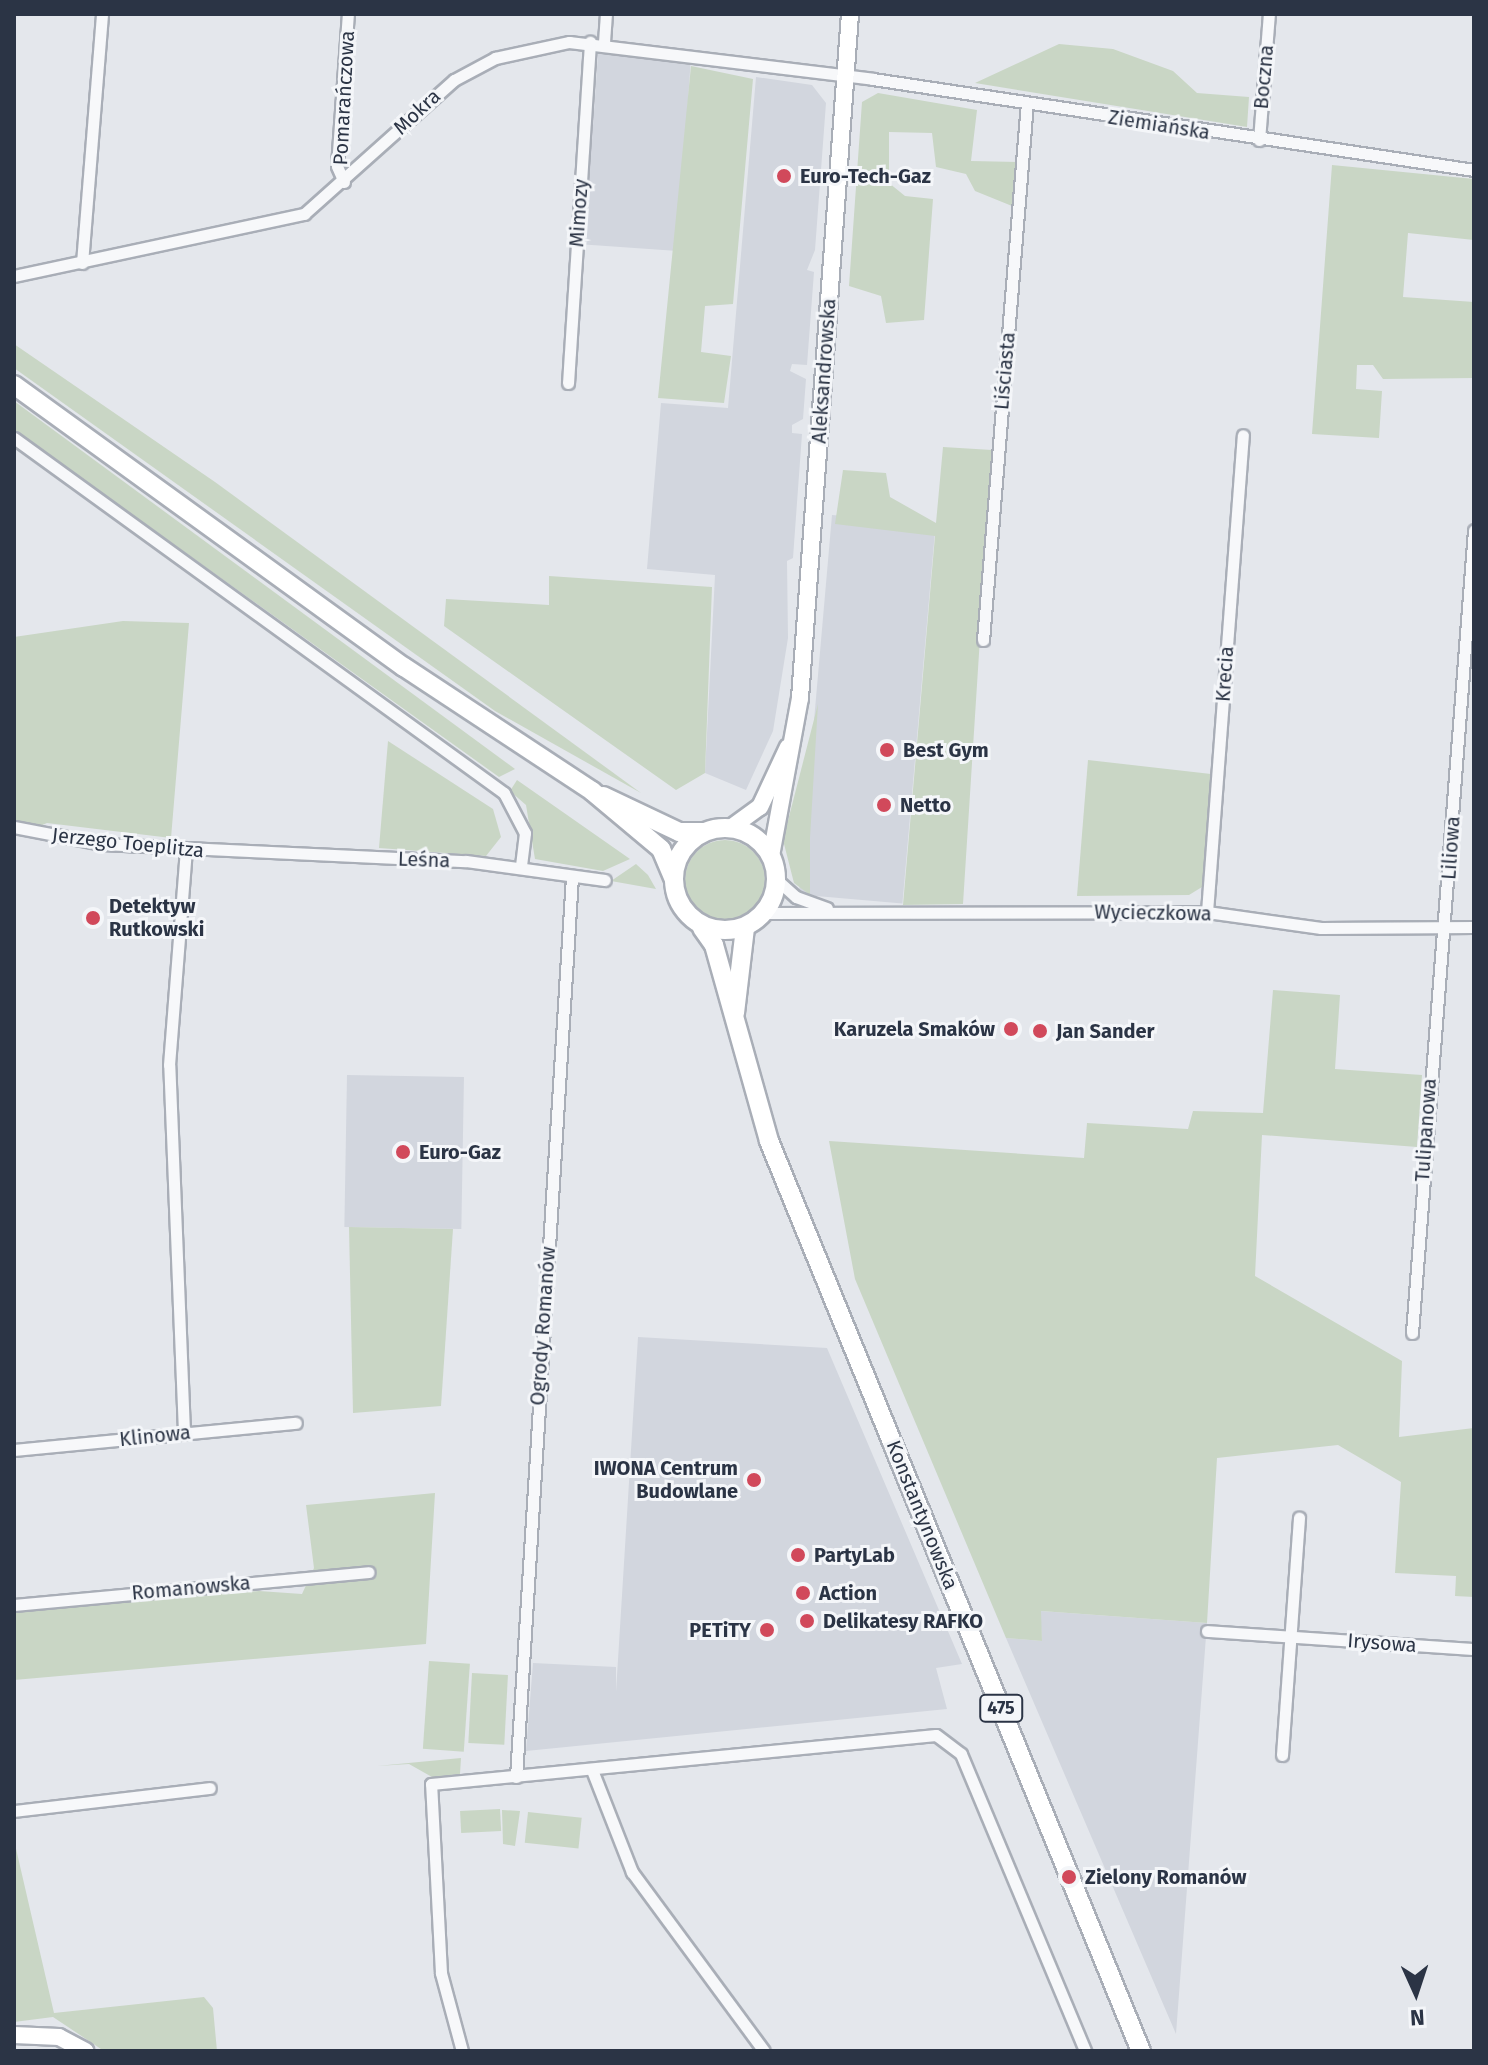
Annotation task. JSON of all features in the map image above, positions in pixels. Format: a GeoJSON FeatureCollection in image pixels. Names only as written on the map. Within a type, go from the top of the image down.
{"type":"FeatureCollection","features":[{"type":"Feature","properties":{"kind":"main road","name":"Aleksandrowska"},"geometry":{"type":"LineString","coordinates":[[771,856],[797,727],[850,14]]}},
{"type":"Feature","properties":{"kind":"main road"},"geometry":{"type":"LineString","coordinates":[[14,385],[404,667],[592,791],[661,849],[674,879]]}},
{"type":"Feature","properties":{"kind":"main road","name":"Aleksandrowska"},"geometry":{"type":"LineString","coordinates":[[732,827],[760,807],[797,727]]}},
{"type":"Feature","properties":{"kind":"main road"},"geometry":{"type":"LineString","coordinates":[[592,791],[679,832],[732,827],[757,837],[771,856],[776,879],[762,913],[745,928],[702,928]]}},
{"type":"Feature","properties":{"kind":"main road"},"geometry":{"type":"LineString","coordinates":[[674,879],[685,848],[704,832]]}},
{"type":"Feature","properties":{"kind":"main road","name":"475"},"geometry":{"type":"LineString","coordinates":[[674,879],[683,912],[702,928]]}},
{"type":"Feature","properties":{"kind":"main road","name":"Konstantynowska"},"geometry":{"type":"LineString","coordinates":[[702,928],[714,945],[769,1141],[1141,2051]]}},
{"type":"Feature","properties":{"kind":"main road","name":"Konstantynowska"},"geometry":{"type":"LineString","coordinates":[[734,1020],[745,928]]}},
{"type":"Feature","properties":{"kind":"main road"},"geometry":{"type":"LineString","coordinates":[[14,2035],[59,2037],[85,2051]]}},
{"type":"Feature","properties":{"kind":"street"},"geometry":{"type":"LineString","coordinates":[[82,263],[102,14]]}},
{"type":"Feature","properties":{"kind":"street","name":"Pomarańczowa"},"geometry":{"type":"LineString","coordinates":[[344,182],[337,166],[348,14]]}},
{"type":"Feature","properties":{"kind":"street"},"geometry":{"type":"LineString","coordinates":[[604,42],[606,14]]}},
{"type":"Feature","properties":{"kind":"street","name":"Boczna"},"geometry":{"type":"LineString","coordinates":[[1259,140],[1269,14]]}},
{"type":"Feature","properties":{"kind":"street","name":"Mimozy"},"geometry":{"type":"LineString","coordinates":[[568,383],[590,42]]}},
{"type":"Feature","properties":{"kind":"street","name":"Mokra"},"geometry":{"type":"LineString","coordinates":[[14,276],[277,226],[344,182],[454,80],[495,58],[604,42],[845,77]]}},
{"type":"Feature","properties":{"kind":"street","name":"Ziemiańska"},"geometry":{"type":"LineString","coordinates":[[845,77],[1474,170]]}},
{"type":"Feature","properties":{"kind":"street","name":"Liściasta"},"geometry":{"type":"LineString","coordinates":[[983,640],[1027,103]]}},
{"type":"Feature","properties":{"kind":"street","name":"Krecia"},"geometry":{"type":"LineString","coordinates":[[1207,912],[1243,435]]}},
{"type":"Feature","properties":{"kind":"street"},"geometry":{"type":"LineString","coordinates":[[14,438],[504,793],[525,833],[521,865]]}},
{"type":"Feature","properties":{"kind":"street","name":"Liliowa"},"geometry":{"type":"LineString","coordinates":[[1446,927],[1474,530]]}},
{"type":"Feature","properties":{"kind":"street","name":"Jerzego Toeplitza"},"geometry":{"type":"LineString","coordinates":[[14,827],[186,850],[242,853]]}},
{"type":"Feature","properties":{"kind":"street"},"geometry":{"type":"LineString","coordinates":[[184,1432],[169,1065],[186,850]]}},
{"type":"Feature","properties":{"kind":"street","name":"Leśna"},"geometry":{"type":"LineString","coordinates":[[242,853],[521,865],[605,880]]}},
{"type":"Feature","properties":{"kind":"street","name":"Ogrody Romanów"},"geometry":{"type":"LineString","coordinates":[[516,1777],[572,876]]}},
{"type":"Feature","properties":{"kind":"street","name":"Wycieczkowa"},"geometry":{"type":"LineString","coordinates":[[776,879],[796,897],[832,909]]}},
{"type":"Feature","properties":{"kind":"street","name":"Wycieczkowa"},"geometry":{"type":"LineString","coordinates":[[762,913],[832,909],[1207,912],[1321,928],[1474,927]]}},
{"type":"Feature","properties":{"kind":"street","name":"Tulipanowa"},"geometry":{"type":"LineString","coordinates":[[1412,1333],[1446,927]]}},
{"type":"Feature","properties":{"kind":"street","name":"Klinowa"},"geometry":{"type":"LineString","coordinates":[[14,1450],[296,1423]]}},
{"type":"Feature","properties":{"kind":"street"},"geometry":{"type":"LineString","coordinates":[[1282,1755],[1299,1518]]}},
{"type":"Feature","properties":{"kind":"street","name":"Romanowska"},"geometry":{"type":"LineString","coordinates":[[14,1605],[368,1572]]}},
{"type":"Feature","properties":{"kind":"street","name":"Irysowa"},"geometry":{"type":"LineString","coordinates":[[1207,1631],[1474,1649]]}},
{"type":"Feature","properties":{"kind":"street"},"geometry":{"type":"LineString","coordinates":[[462,2051],[441,1973],[431,1784],[928,1735],[961,1754],[1085,2051]]}},
{"type":"Feature","properties":{"kind":"street"},"geometry":{"type":"LineString","coordinates":[[592,1770],[632,1872],[764,2051]]}},
{"type":"Feature","properties":{"kind":"street"},"geometry":{"type":"LineString","coordinates":[[14,1811],[210,1788]]}},
{"type":"Feature","properties":{"kind":"shaded area"},"geometry":{"type":"Polygon","coordinates":[[[598,54],[691,60],[677,251],[585,245],[598,54]]]}},
{"type":"Feature","properties":{"kind":"shaded area"},"geometry":{"type":"Polygon","coordinates":[[[756,77],[812,85],[826,103],[815,250],[807,270],[814,272],[807,365],[792,364],[790,371],[806,379],[803,419],[792,425],[792,433],[802,434],[793,558],[787,561],[788,638],[773,731],[746,790],[705,773],[715,575],[647,569],[661,403],[728,408],[756,77]]]}},
{"type":"Feature","properties":{"kind":"shaded area"},"geometry":{"type":"Polygon","coordinates":[[[832,515],[936,524],[902,904],[799,895],[832,515]]]}},
{"type":"Feature","properties":{"kind":"shaded area","name":"Euro-Gaz"},"geometry":{"type":"Polygon","coordinates":[[[347,1075],[464,1077],[461,1229],[344,1227],[347,1075]]]}},
{"type":"Feature","properties":{"kind":"shaded area"},"geometry":{"type":"Polygon","coordinates":[[[638,1337],[827,1348],[962,1664],[936,1668],[947,1709],[526,1751],[533,1663],[616,1667],[616,1692],[638,1337]]]}},
{"type":"Feature","properties":{"kind":"shaded area"},"geometry":{"type":"Polygon","coordinates":[[[1040,1611],[1207,1623],[1176,2034],[1006,1638],[1042,1641],[1040,1611]]]}},
{"type":"Feature","properties":{"kind":"green space"},"geometry":{"type":"Polygon","coordinates":[[[1059,44],[1113,49],[1173,71],[1197,93],[1249,97],[1247,127],[975,83],[1059,44]]]}},
{"type":"Feature","properties":{"kind":"green space"},"geometry":{"type":"Polygon","coordinates":[[[691,66],[753,79],[733,304],[705,306],[701,352],[731,356],[724,403],[658,398],[691,66]]]}},
{"type":"Feature","properties":{"kind":"green space"},"geometry":{"type":"Polygon","coordinates":[[[878,93],[977,110],[971,161],[1018,162],[1012,206],[975,191],[966,174],[936,167],[932,133],[889,132],[889,183],[905,196],[933,199],[924,320],[886,323],[881,296],[849,286],[862,102],[878,93]]]}},
{"type":"Feature","properties":{"kind":"green space"},"geometry":{"type":"Polygon","coordinates":[[[1332,165],[1474,179],[1474,240],[1408,233],[1403,297],[1474,302],[1474,378],[1383,379],[1373,365],[1357,365],[1356,389],[1382,391],[1379,438],[1312,434],[1332,165]]]}},
{"type":"Feature","properties":{"kind":"green space"},"geometry":{"type":"Polygon","coordinates":[[[14,344],[215,482],[641,793],[495,711],[14,368],[14,344]]]}},
{"type":"Feature","properties":{"kind":"green space"},"geometry":{"type":"Polygon","coordinates":[[[14,401],[515,769],[499,777],[14,430],[14,401]]]}},
{"type":"Feature","properties":{"kind":"green space"},"geometry":{"type":"Polygon","coordinates":[[[943,447],[992,450],[963,904],[903,905],[935,536],[835,524],[843,470],[886,473],[890,497],[936,523],[943,447]]]}},
{"type":"Feature","properties":{"kind":"green space"},"geometry":{"type":"Polygon","coordinates":[[[549,576],[712,587],[705,773],[676,790],[444,626],[446,599],[549,605],[549,576]]]}},
{"type":"Feature","properties":{"kind":"green space"},"geometry":{"type":"Polygon","coordinates":[[[123,621],[189,623],[171,838],[47,823],[14,837],[14,637],[123,621]]]}},
{"type":"Feature","properties":{"kind":"green space"},"geometry":{"type":"Polygon","coordinates":[[[818,704],[810,895],[794,883],[783,840],[818,704]]]}},
{"type":"Feature","properties":{"kind":"green space"},"geometry":{"type":"Polygon","coordinates":[[[388,741],[493,809],[501,837],[486,856],[379,848],[388,741]]]}},
{"type":"Feature","properties":{"kind":"green space"},"geometry":{"type":"Polygon","coordinates":[[[1088,760],[1211,774],[1202,887],[1189,895],[1077,896],[1088,760]]]}},
{"type":"Feature","properties":{"kind":"green space"},"geometry":{"type":"Polygon","coordinates":[[[517,780],[630,859],[603,871],[535,859],[526,805],[510,791],[517,780]]]}},
{"type":"Feature","properties":{"kind":"green space"},"geometry":{"type":"Polygon","coordinates":[[[725,840],[740,843],[753,852],[762,865],[765,880],[762,895],[753,908],[740,917],[725,920],[710,917],[697,908],[688,895],[685,880],[688,865],[697,852],[710,843],[725,840]]]}},
{"type":"Feature","properties":{"kind":"green space"},"geometry":{"type":"Polygon","coordinates":[[[636,864],[648,875],[656,889],[611,881],[636,864]]]}},
{"type":"Feature","properties":{"kind":"green space"},"geometry":{"type":"Polygon","coordinates":[[[1273,990],[1340,995],[1335,1069],[1422,1075],[1417,1147],[1262,1135],[1255,1276],[1402,1361],[1399,1437],[1474,1428],[1474,1597],[1455,1596],[1456,1576],[1395,1573],[1401,1482],[1338,1445],[1217,1458],[1207,1623],[1041,1611],[1042,1641],[1006,1638],[855,1279],[829,1141],[1084,1158],[1087,1123],[1188,1129],[1193,1111],[1263,1113],[1273,990]]]}},
{"type":"Feature","properties":{"kind":"green space"},"geometry":{"type":"Polygon","coordinates":[[[349,1227],[453,1229],[441,1406],[353,1413],[349,1227]]]}},
{"type":"Feature","properties":{"kind":"green space"},"geometry":{"type":"Polygon","coordinates":[[[435,1493],[426,1644],[14,1680],[14,1611],[259,1591],[302,1594],[314,1568],[306,1505],[435,1493]]]}},
{"type":"Feature","properties":{"kind":"green space"},"geometry":{"type":"Polygon","coordinates":[[[429,1661],[470,1664],[464,1752],[423,1749],[429,1661]]]}},
{"type":"Feature","properties":{"kind":"green space"},"geometry":{"type":"Polygon","coordinates":[[[472,1673],[508,1675],[504,1745],[468,1743],[472,1673]]]}},
{"type":"Feature","properties":{"kind":"green space"},"geometry":{"type":"Polygon","coordinates":[[[461,1758],[460,1774],[432,1777],[409,1764],[377,1766],[461,1758]]]}},
{"type":"Feature","properties":{"kind":"green space"},"geometry":{"type":"Polygon","coordinates":[[[500,1809],[501,1831],[461,1833],[460,1811],[500,1809]]]}},
{"type":"Feature","properties":{"kind":"green space"},"geometry":{"type":"Polygon","coordinates":[[[502,1810],[520,1811],[515,1846],[503,1844],[502,1810]]]}},
{"type":"Feature","properties":{"kind":"green space"},"geometry":{"type":"Polygon","coordinates":[[[528,1812],[582,1818],[578,1848],[525,1843],[528,1812]]]}},
{"type":"Feature","properties":{"kind":"green space"},"geometry":{"type":"Polygon","coordinates":[[[14,1840],[54,2013],[204,1997],[213,2008],[217,2051],[104,2051],[53,2017],[14,2022],[14,1840]]]}},
{"type":"Feature","properties":{"kind":"place","name":"Euro-Tech-Gaz"},"geometry":{"type":"Point","coordinates":[784,176]}},
{"type":"Feature","properties":{"kind":"place","name":"Best Gym"},"geometry":{"type":"Point","coordinates":[887,750]}},
{"type":"Feature","properties":{"kind":"place","name":"Netto"},"geometry":{"type":"Point","coordinates":[884,805]}},
{"type":"Feature","properties":{"kind":"place","name":"Detektyw Rutkowski"},"geometry":{"type":"Point","coordinates":[93,918]}},
{"type":"Feature","properties":{"kind":"place","name":"Karuzela Smaków"},"geometry":{"type":"Point","coordinates":[1011,1029]}},
{"type":"Feature","properties":{"kind":"place","name":"Jan Sander"},"geometry":{"type":"Point","coordinates":[1040,1031]}},
{"type":"Feature","properties":{"kind":"place","name":"Euro-Gaz"},"geometry":{"type":"Point","coordinates":[403,1152]}},
{"type":"Feature","properties":{"kind":"place","name":"IWONA Centrum Budowlane"},"geometry":{"type":"Point","coordinates":[754,1480]}},
{"type":"Feature","properties":{"kind":"place","name":"PartyLab"},"geometry":{"type":"Point","coordinates":[798,1555]}},
{"type":"Feature","properties":{"kind":"place","name":"Action"},"geometry":{"type":"Point","coordinates":[803,1593]}},
{"type":"Feature","properties":{"kind":"place","name":"Delikatesy RAFKO"},"geometry":{"type":"Point","coordinates":[807,1621]}},
{"type":"Feature","properties":{"kind":"place","name":"PETiTY"},"geometry":{"type":"Point","coordinates":[767,1630]}},
{"type":"Feature","properties":{"kind":"place","name":"Zielony Romanów"},"geometry":{"type":"Point","coordinates":[1069,1877]}}]}
